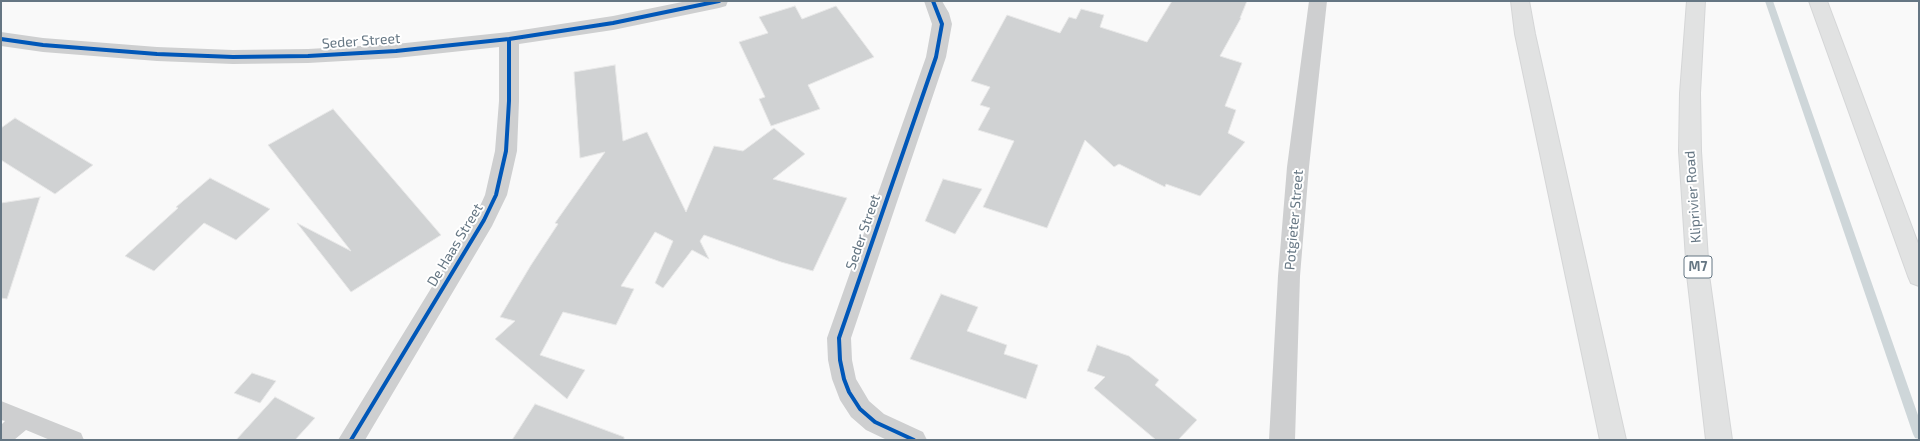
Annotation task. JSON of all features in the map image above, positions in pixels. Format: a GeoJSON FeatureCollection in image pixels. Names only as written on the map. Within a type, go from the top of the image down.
{"type":"FeatureCollection","features":[{"type":"Feature","properties":{"kind":"main road"},"geometry":{"type":"LineString","coordinates":[[1520,1],[1525,34],[1613,440]]}},
{"type":"Feature","properties":{"kind":"main road","name":"Kliprivier Road"},"geometry":{"type":"LineString","coordinates":[[1696,1],[1690,93],[1690,151],[1698,275],[1720,440]]}},
{"type":"Feature","properties":{"kind":"main road"},"geometry":{"type":"LineString","coordinates":[[1818,1],[1919,276]]}},
{"type":"Feature","properties":{"kind":"street","name":"Seder Street"},"geometry":{"type":"LineString","coordinates":[[1,39],[43,45],[157,54],[233,57],[308,56],[396,51],[509,39],[613,23],[719,1]]}},
{"type":"Feature","properties":{"kind":"street","name":"Seder Street"},"geometry":{"type":"LineString","coordinates":[[914,440],[875,422],[860,409],[849,392],[844,379],[840,360],[840,338],[852,298],[936,57],[942,24],[939,13],[933,1]]}},
{"type":"Feature","properties":{"kind":"street","name":"Potgieter Street"},"geometry":{"type":"LineString","coordinates":[[1282,440],[1290,268],[1298,167],[1318,1]]}},
{"type":"Feature","properties":{"kind":"street","name":"De Haas Street"},"geometry":{"type":"LineString","coordinates":[[351,440],[484,220],[496,195],[506,151],[509,101],[509,39]]}},
{"type":"Feature","properties":{"kind":"lane"},"geometry":{"type":"LineString","coordinates":[[1,410],[74,440]]}},
{"type":"Feature","properties":{"kind":"lane"},"geometry":{"type":"LineString","coordinates":[[1,438],[23,419]]}},
{"type":"Feature","properties":{"kind":"building"},"geometry":{"type":"Polygon","coordinates":[[[1172,1],[1247,1],[1241,18],[1220,56],[1242,63],[1225,106],[1236,110],[1228,133],[1245,142],[1200,196],[1166,184],[1165,187],[1119,164],[1114,167],[1085,140],[1047,228],[983,207],[1014,141],[978,130],[990,108],[980,105],[990,87],[971,81],[1007,15],[1060,33],[1069,17],[1076,19],[1081,9],[1104,15],[1100,27],[1147,42],[1172,1]]]}},
{"type":"Feature","properties":{"kind":"building"},"geometry":{"type":"Polygon","coordinates":[[[795,6],[802,19],[836,6],[874,57],[808,85],[820,109],[771,126],[759,99],[765,97],[739,42],[768,33],[759,17],[795,6]]]}},
{"type":"Feature","properties":{"kind":"building"},"geometry":{"type":"Polygon","coordinates":[[[615,65],[623,141],[647,132],[686,212],[714,146],[743,151],[774,128],[805,154],[773,179],[847,198],[813,271],[781,262],[704,235],[700,241],[709,259],[692,250],[663,288],[655,283],[673,241],[655,232],[621,286],[634,289],[616,325],[563,312],[540,355],[585,370],[567,399],[495,339],[515,321],[500,317],[531,265],[558,224],[555,223],[605,152],[580,158],[574,72],[615,65]]]}},
{"type":"Feature","properties":{"kind":"building"},"geometry":{"type":"Polygon","coordinates":[[[333,109],[441,235],[351,292],[297,223],[351,251],[268,145],[333,109]]]}},
{"type":"Feature","properties":{"kind":"building"},"geometry":{"type":"Polygon","coordinates":[[[15,118],[93,165],[55,194],[1,160],[1,128],[15,118]]]}},
{"type":"Feature","properties":{"kind":"building"},"geometry":{"type":"Polygon","coordinates":[[[210,178],[270,209],[236,240],[204,223],[154,271],[125,256],[178,208],[176,207],[210,178]]]}},
{"type":"Feature","properties":{"kind":"building"},"geometry":{"type":"Polygon","coordinates":[[[943,179],[982,189],[955,234],[925,221],[943,179]]]}},
{"type":"Feature","properties":{"kind":"building"},"geometry":{"type":"Polygon","coordinates":[[[40,197],[7,299],[1,298],[1,203],[40,197]]]}},
{"type":"Feature","properties":{"kind":"building"},"geometry":{"type":"Polygon","coordinates":[[[941,294],[978,307],[967,331],[1007,345],[1004,354],[1038,365],[1026,399],[910,359],[941,294]]]}},
{"type":"Feature","properties":{"kind":"building"},"geometry":{"type":"Polygon","coordinates":[[[1097,345],[1129,356],[1159,380],[1155,385],[1197,420],[1178,440],[1156,440],[1094,388],[1105,377],[1087,371],[1097,345]]]}},
{"type":"Feature","properties":{"kind":"building"},"geometry":{"type":"Polygon","coordinates":[[[252,373],[276,381],[260,403],[234,393],[252,373]]]}},
{"type":"Feature","properties":{"kind":"building"},"geometry":{"type":"Polygon","coordinates":[[[275,397],[315,418],[295,440],[236,440],[275,397]]]}},
{"type":"Feature","properties":{"kind":"building"},"geometry":{"type":"Polygon","coordinates":[[[535,404],[624,437],[624,440],[512,440],[535,404]]]}},
{"type":"Feature","properties":{"kind":"waterway"},"geometry":{"type":"LineString","coordinates":[[1769,1],[1919,434]]}},
{"type":"Feature","properties":{"kind":"cycle path"},"geometry":{"type":"LineString","coordinates":[[1,39],[43,45],[157,54],[233,57],[308,56],[396,51],[509,39],[613,23],[719,1]]}},
{"type":"Feature","properties":{"kind":"cycle path"},"geometry":{"type":"LineString","coordinates":[[914,440],[875,422],[860,409],[849,392],[844,379],[840,360],[839,338],[936,57],[942,24],[939,13],[933,1]]}},
{"type":"Feature","properties":{"kind":"cycle path"},"geometry":{"type":"LineString","coordinates":[[351,440],[484,220],[496,195],[506,151],[509,101],[509,39]]}}]}
